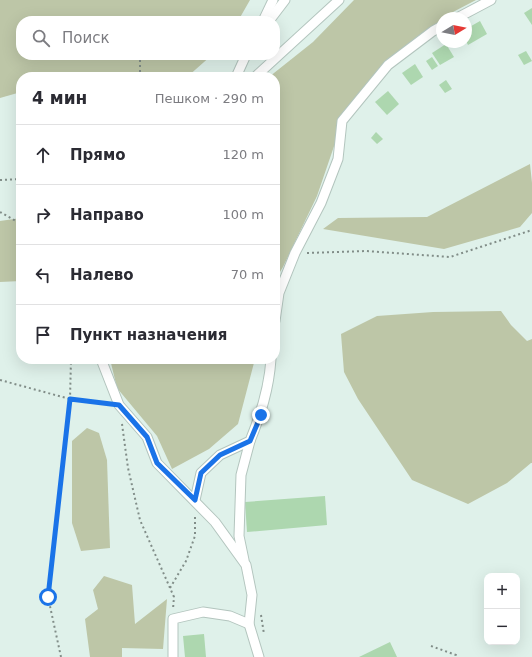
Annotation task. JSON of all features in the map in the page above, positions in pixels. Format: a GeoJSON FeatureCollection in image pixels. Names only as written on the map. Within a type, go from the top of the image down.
{"type":"FeatureCollection","features":[{"type":"Feature","properties":{"kind":"street"},"geometry":{"type":"LineString","coordinates":[[265,16],[273,0]]}},
{"type":"Feature","properties":{"kind":"street"},"geometry":{"type":"LineString","coordinates":[[273,16],[285,0]]}},
{"type":"Feature","properties":{"kind":"street"},"geometry":{"type":"LineString","coordinates":[[280,54],[339,0]]}},
{"type":"Feature","properties":{"kind":"street"},"geometry":{"type":"LineString","coordinates":[[468,12],[491,0]]}},
{"type":"Feature","properties":{"kind":"street"},"geometry":{"type":"LineString","coordinates":[[280,290],[295,253],[321,202],[338,159],[342,121],[388,65],[436,29]]}},
{"type":"Feature","properties":{"kind":"street"},"geometry":{"type":"LineString","coordinates":[[238,72],[244,60]]}},
{"type":"Feature","properties":{"kind":"street"},"geometry":{"type":"LineString","coordinates":[[260,72],[274,60]]}},
{"type":"Feature","properties":{"kind":"street"},"geometry":{"type":"LineString","coordinates":[[103,364],[119,405],[147,437],[157,463],[215,522],[246,565]]}},
{"type":"Feature","properties":{"kind":"street"},"geometry":{"type":"LineString","coordinates":[[259,657],[249,624],[252,595],[239,536],[241,475],[250,441],[261,415],[270,376],[271,364]]}},
{"type":"Feature","properties":{"kind":"street"},"geometry":{"type":"LineString","coordinates":[[195,500],[201,473],[220,455],[250,441]]}},
{"type":"Feature","properties":{"kind":"street"},"geometry":{"type":"LineString","coordinates":[[173,657],[173,619],[203,612],[230,616],[249,624]]}},
{"type":"Feature","properties":{"kind":"path"},"geometry":{"type":"LineString","coordinates":[[140,60],[140,72]]}},
{"type":"Feature","properties":{"kind":"path"},"geometry":{"type":"LineString","coordinates":[[0,180],[16,179]]}},
{"type":"Feature","properties":{"kind":"path"},"geometry":{"type":"LineString","coordinates":[[0,212],[16,221]]}},
{"type":"Feature","properties":{"kind":"path"},"geometry":{"type":"LineString","coordinates":[[295,253],[366,251],[450,257],[532,230]]}},
{"type":"Feature","properties":{"kind":"path"},"geometry":{"type":"LineString","coordinates":[[61,657],[48,597],[70,399],[71,364]]}},
{"type":"Feature","properties":{"kind":"path"},"geometry":{"type":"LineString","coordinates":[[0,380],[70,399],[119,405],[128,468],[140,520],[174,597],[173,619]]}},
{"type":"Feature","properties":{"kind":"path"},"geometry":{"type":"LineString","coordinates":[[170,588],[186,561],[195,536],[195,500]]}},
{"type":"Feature","properties":{"kind":"path"},"geometry":{"type":"LineString","coordinates":[[260,611],[264,638]]}},
{"type":"Feature","properties":{"kind":"path"},"geometry":{"type":"LineString","coordinates":[[431,646],[456,655],[456,657]]}},
{"type":"Feature","properties":{"kind":"green space"},"geometry":{"type":"Polygon","coordinates":[[[0,0],[250,0],[241,16],[16,16],[16,60],[206,60],[193,72],[16,72],[16,93],[0,98],[0,0]]]}},
{"type":"Feature","properties":{"kind":"green space"},"geometry":{"type":"Polygon","coordinates":[[[354,0],[476,0],[453,12],[436,12],[436,26],[388,65],[343,120],[317,196],[280,272],[280,72],[275,72],[313,42],[354,0]]]}},
{"type":"Feature","properties":{"kind":"green space"},"geometry":{"type":"Polygon","coordinates":[[[530,164],[532,183],[532,213],[520,227],[444,249],[323,229],[338,218],[427,217],[530,164]]]}},
{"type":"Feature","properties":{"kind":"green space"},"geometry":{"type":"Polygon","coordinates":[[[16,219],[16,281],[0,282],[0,221],[16,219]]]}},
{"type":"Feature","properties":{"kind":"green space"},"geometry":{"type":"Polygon","coordinates":[[[501,311],[511,325],[527,341],[532,339],[532,463],[507,483],[468,504],[412,480],[358,399],[344,372],[341,334],[377,316],[433,312],[501,311]]]}},
{"type":"Feature","properties":{"kind":"green space"},"geometry":{"type":"Polygon","coordinates":[[[111,364],[254,364],[238,424],[209,449],[172,469],[157,436],[117,388],[111,364]]]}},
{"type":"Feature","properties":{"kind":"green space"},"geometry":{"type":"Polygon","coordinates":[[[87,428],[99,433],[107,460],[110,548],[81,551],[72,523],[72,441],[87,428]]]}},
{"type":"Feature","properties":{"kind":"green space"},"geometry":{"type":"Polygon","coordinates":[[[104,576],[132,585],[135,624],[167,599],[163,649],[122,648],[122,657],[90,657],[85,619],[98,609],[93,590],[104,576]]]}},
{"type":"Feature","properties":{"kind":"building"},"geometry":{"type":"Polygon","coordinates":[[[532,8],[532,25],[524,13],[532,8]]]}},
{"type":"Feature","properties":{"kind":"building"},"geometry":{"type":"Polygon","coordinates":[[[480,21],[487,34],[472,43],[472,26],[480,21]]]}},
{"type":"Feature","properties":{"kind":"building"},"geometry":{"type":"Polygon","coordinates":[[[440,48],[448,48],[454,57],[440,65],[432,53],[440,48]]]}},
{"type":"Feature","properties":{"kind":"building"},"geometry":{"type":"Polygon","coordinates":[[[526,51],[532,61],[524,65],[518,55],[526,51]]]}},
{"type":"Feature","properties":{"kind":"building"},"geometry":{"type":"Polygon","coordinates":[[[432,57],[438,66],[432,70],[426,61],[432,57]]]}},
{"type":"Feature","properties":{"kind":"building"},"geometry":{"type":"Polygon","coordinates":[[[415,64],[423,77],[411,85],[402,73],[415,64]]]}},
{"type":"Feature","properties":{"kind":"building"},"geometry":{"type":"Polygon","coordinates":[[[446,80],[452,89],[445,93],[439,85],[446,80]]]}},
{"type":"Feature","properties":{"kind":"building"},"geometry":{"type":"Polygon","coordinates":[[[388,91],[399,104],[387,115],[375,102],[388,91]]]}},
{"type":"Feature","properties":{"kind":"building"},"geometry":{"type":"Polygon","coordinates":[[[376,132],[383,139],[377,144],[371,138],[376,132]]]}},
{"type":"Feature","properties":{"kind":"building"},"geometry":{"type":"Polygon","coordinates":[[[325,496],[327,525],[247,532],[245,502],[325,496]]]}},
{"type":"Feature","properties":{"kind":"building"},"geometry":{"type":"Polygon","coordinates":[[[204,634],[206,657],[185,657],[183,636],[204,634]]]}},
{"type":"Feature","properties":{"kind":"building"},"geometry":{"type":"Polygon","coordinates":[[[390,642],[397,657],[359,657],[390,642]]]}},
{"type":"Feature","properties":{"kind":"route"},"geometry":{"type":"LineString","coordinates":[[48,597],[70,399],[119,405],[147,437],[157,463],[195,500],[201,473],[220,455],[250,441],[261,415]]}}]}
